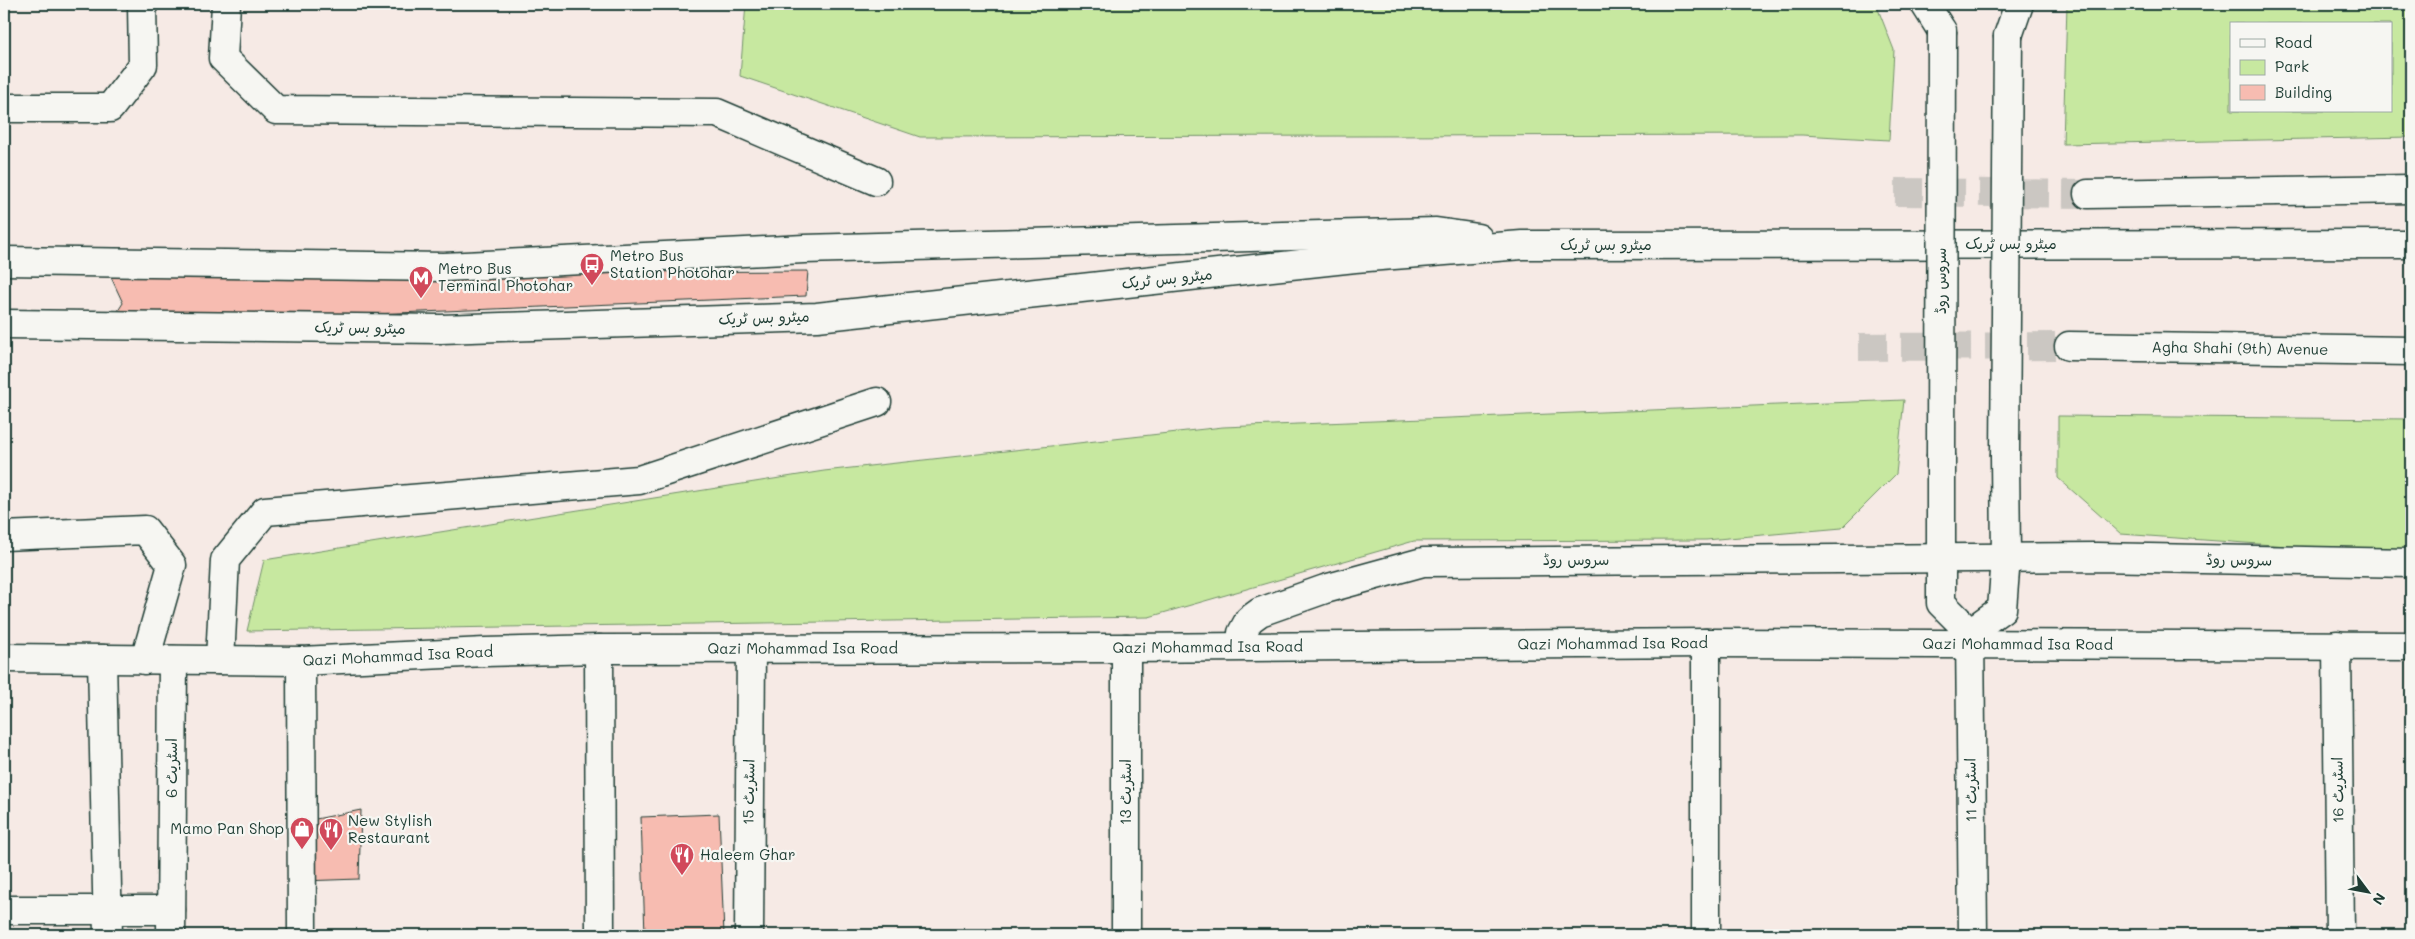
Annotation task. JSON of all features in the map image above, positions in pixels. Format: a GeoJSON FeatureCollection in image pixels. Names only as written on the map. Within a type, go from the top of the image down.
{"type":"FeatureCollection","features":[{"type":"Feature","properties":{"kind":"street"},"geometry":{"type":"LineString","coordinates":[[4,108],[110,108],[142,65],[142,4]]}},
{"type":"Feature","properties":{"kind":"street"},"geometry":{"type":"LineString","coordinates":[[226,4],[223,58],[276,110],[717,113],[876,181]]}},
{"type":"Feature","properties":{"kind":"street"},"geometry":{"type":"LineString","coordinates":[[1925,4],[1942,31]]}},
{"type":"Feature","properties":{"kind":"street","name":"سروس روڈ"},"geometry":{"type":"LineString","coordinates":[[1943,4],[1941,603],[1970,638]]}},
{"type":"Feature","properties":{"kind":"street"},"geometry":{"type":"LineString","coordinates":[[1970,638],[2002,609],[2006,558],[2008,4]]}},
{"type":"Feature","properties":{"kind":"street"},"geometry":{"type":"LineString","coordinates":[[2008,36],[2019,4]]}},
{"type":"Feature","properties":{"kind":"street"},"geometry":{"type":"LineString","coordinates":[[2088,194],[2411,190]]}},
{"type":"Feature","properties":{"kind":"street","name":"میٹرو بس ٹریک"},"geometry":{"type":"LineString","coordinates":[[4,261],[444,267],[804,250],[1436,232],[1522,245]]}},
{"type":"Feature","properties":{"kind":"street","name":"میٹرو بس ٹریک"},"geometry":{"type":"LineString","coordinates":[[4,324],[442,329],[817,317],[1355,258],[1522,245],[2411,244]]}},
{"type":"Feature","properties":{"kind":"street","name":"Agha Shahi (9th) Avenue"},"geometry":{"type":"LineString","coordinates":[[2069,346],[2411,351]]}},
{"type":"Feature","properties":{"kind":"street"},"geometry":{"type":"LineString","coordinates":[[220,660],[225,560],[266,511],[639,480],[877,402]]}},
{"type":"Feature","properties":{"kind":"street"},"geometry":{"type":"LineString","coordinates":[[4,536],[145,530],[172,566],[146,660]]}},
{"type":"Feature","properties":{"kind":"street","name":"سروس روڈ"},"geometry":{"type":"LineString","coordinates":[[1242,646],[1242,633],[1249,620],[1260,612],[1325,590],[1423,562],[2006,558],[2411,563]]}},
{"type":"Feature","properties":{"kind":"street","name":"Qazi Mohammad Isa Road"},"geometry":{"type":"LineString","coordinates":[[4,658],[301,662],[485,652],[599,649],[1126,648],[1706,643],[1970,638],[2411,646]]}},
{"type":"Feature","properties":{"kind":"street","name":"اسٹریٹ 11"},"geometry":{"type":"LineString","coordinates":[[1970,638],[1973,935]]}},
{"type":"Feature","properties":{"kind":"street"},"geometry":{"type":"LineString","coordinates":[[1706,643],[1706,935]]}},
{"type":"Feature","properties":{"kind":"street","name":"اسٹریٹ 16"},"geometry":{"type":"LineString","coordinates":[[2337,645],[2340,935]]}},
{"type":"Feature","properties":{"kind":"street","name":"اسٹریٹ 13"},"geometry":{"type":"LineString","coordinates":[[1126,648],[1126,935]]}},
{"type":"Feature","properties":{"kind":"street"},"geometry":{"type":"LineString","coordinates":[[599,649],[600,935]]}},
{"type":"Feature","properties":{"kind":"street","name":"اسٹریٹ 15"},"geometry":{"type":"LineString","coordinates":[[749,935],[751,649]]}},
{"type":"Feature","properties":{"kind":"street"},"geometry":{"type":"LineString","coordinates":[[102,659],[109,923]]}},
{"type":"Feature","properties":{"kind":"street","name":"اسٹریٹ 6"},"geometry":{"type":"LineString","coordinates":[[171,923],[173,660]]}},
{"type":"Feature","properties":{"kind":"street"},"geometry":{"type":"LineString","coordinates":[[301,662],[302,935]]}},
{"type":"Feature","properties":{"kind":"street"},"geometry":{"type":"LineString","coordinates":[[4,910],[109,923],[171,923]]}},
{"type":"Feature","properties":{"kind":"green space"},"geometry":{"type":"Polygon","coordinates":[[[746,4],[1876,4],[1894,50],[1889,140],[1802,135],[920,137],[740,76],[746,4]]]}},
{"type":"Feature","properties":{"kind":"green space"},"geometry":{"type":"Polygon","coordinates":[[[2067,4],[2411,4],[2411,137],[2063,144],[2067,4]]]}},
{"type":"Feature","properties":{"kind":"green space"},"geometry":{"type":"Polygon","coordinates":[[[1904,400],[1896,474],[1842,528],[1706,540],[1414,541],[1149,617],[247,631],[264,560],[824,471],[1223,427],[1904,400]]]}},
{"type":"Feature","properties":{"kind":"green space"},"geometry":{"type":"Polygon","coordinates":[[[2058,416],[2411,419],[2411,555],[2121,534],[2058,478],[2058,416]]]}},
{"type":"Feature","properties":{"kind":"building","name":"Metro Bus Terminal Photohar"},"geometry":{"type":"Polygon","coordinates":[[[808,271],[806,296],[109,325],[123,303],[110,275],[808,271]]]}},
{"type":"Feature","properties":{"kind":"building","name":"New Stylish Restaurant"},"geometry":{"type":"Polygon","coordinates":[[[361,810],[359,879],[302,881],[301,822],[361,810]]]}},
{"type":"Feature","properties":{"kind":"building","name":"Haleem Ghar"},"geometry":{"type":"Polygon","coordinates":[[[719,814],[724,935],[645,935],[641,817],[719,814]]]}},
{"type":"Feature","properties":{"kind":"tunnel"},"geometry":{"type":"LineString","coordinates":[[1895,192],[2088,194]]}},
{"type":"Feature","properties":{"kind":"tunnel"},"geometry":{"type":"LineString","coordinates":[[1859,347],[2069,346]]}},
{"type":"Feature","properties":{"kind":"place","name":"Metro Bus Station Photohar"},"geometry":{"type":"Point","coordinates":[592,286]}},
{"type":"Feature","properties":{"kind":"place","name":"Metro Bus Terminal Photohar"},"geometry":{"type":"Point","coordinates":[421,299]}},
{"type":"Feature","properties":{"kind":"place","name":"Mamo Pan Shop"},"geometry":{"type":"Point","coordinates":[302,850]}},
{"type":"Feature","properties":{"kind":"place","name":"New Stylish Restaurant"},"geometry":{"type":"Point","coordinates":[331,851]}},
{"type":"Feature","properties":{"kind":"place","name":"Haleem Ghar"},"geometry":{"type":"Point","coordinates":[682,876]}}]}
